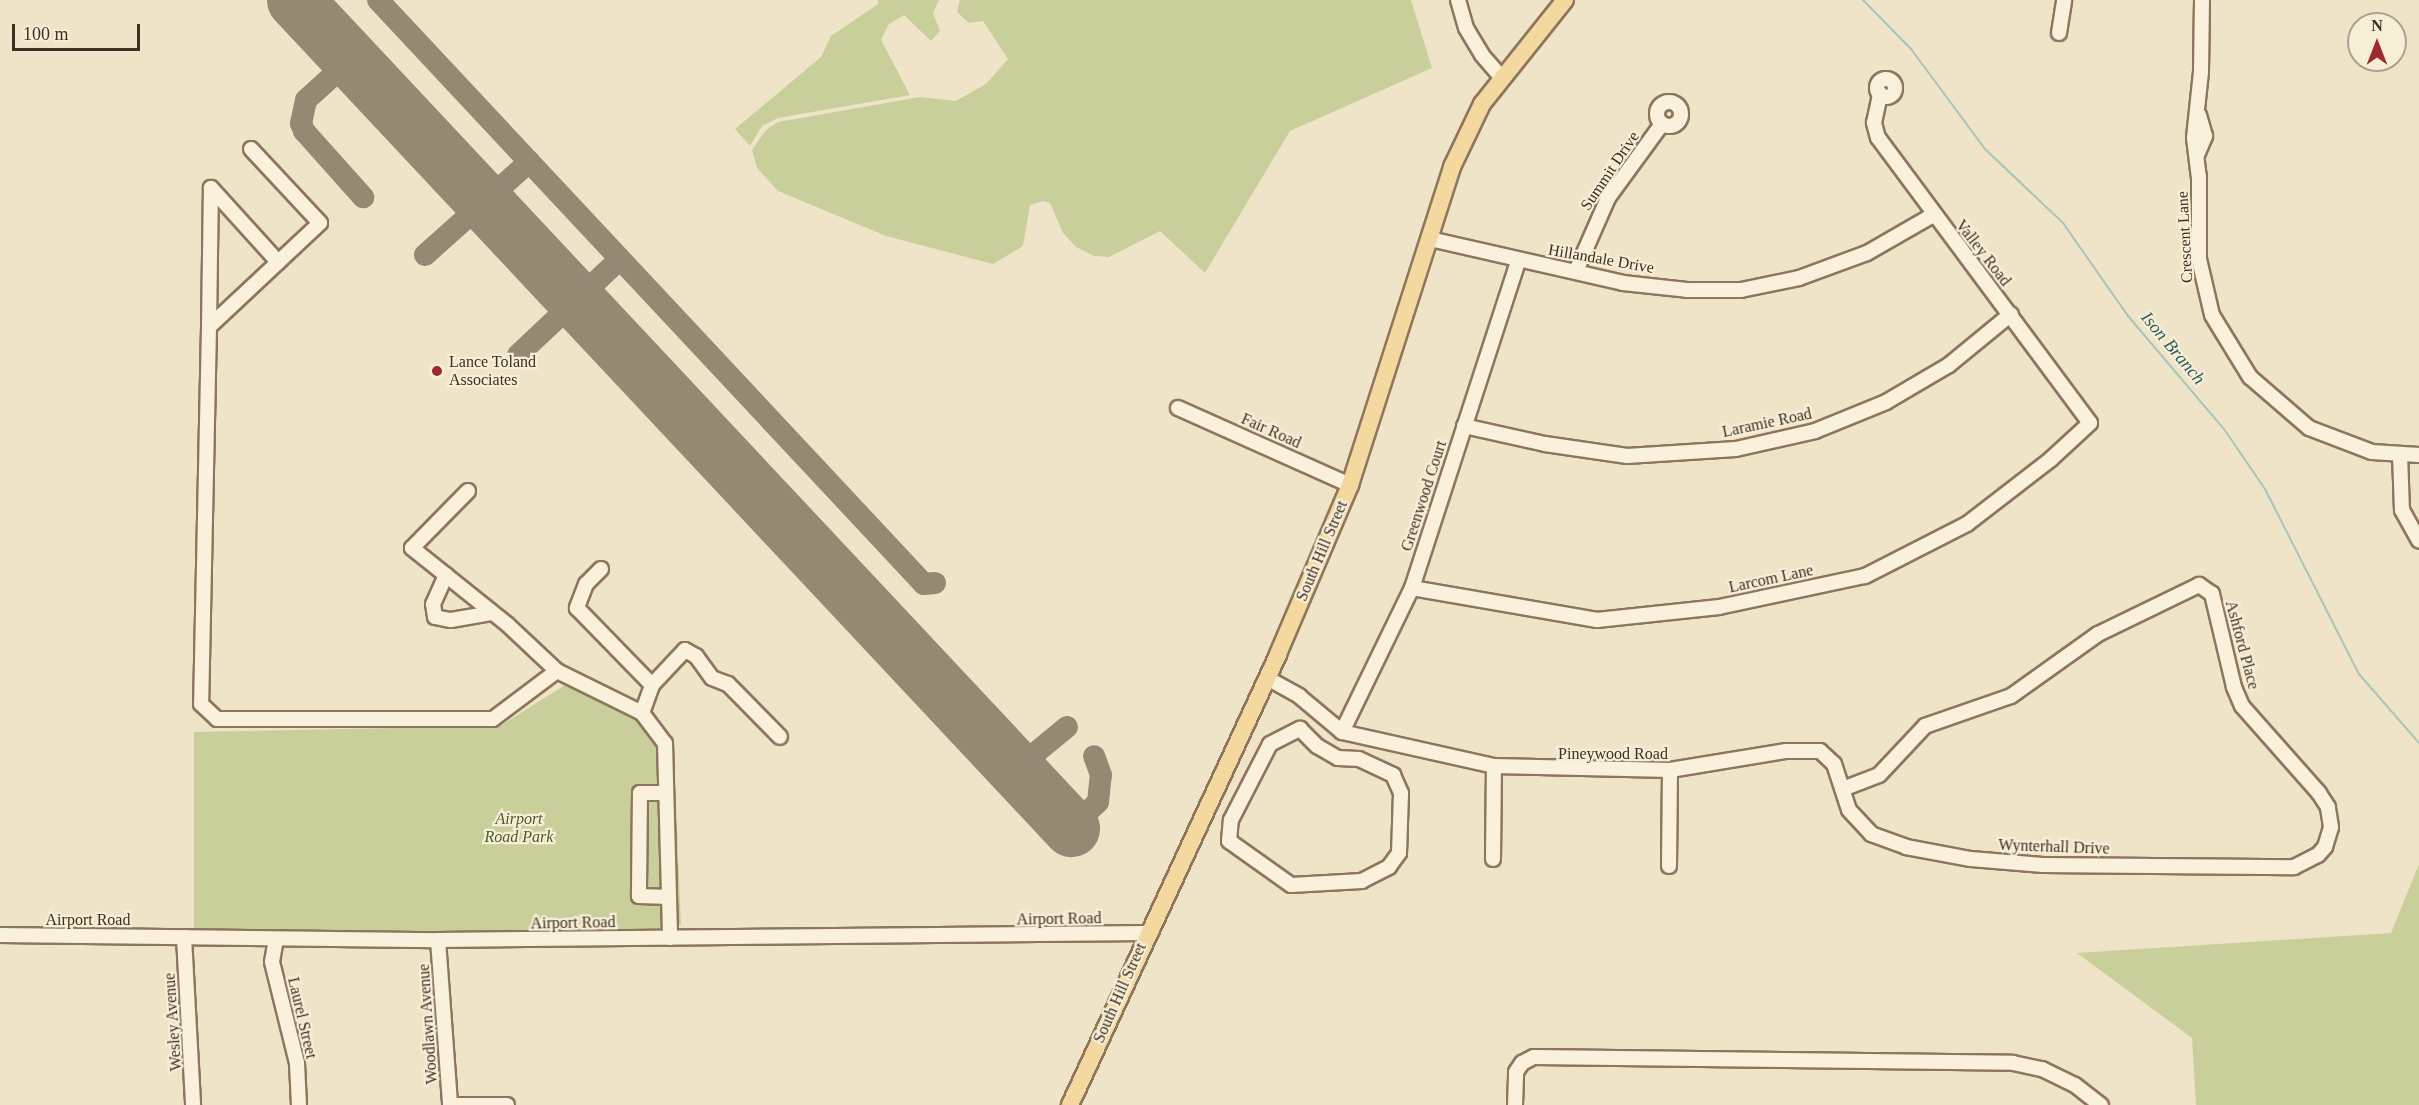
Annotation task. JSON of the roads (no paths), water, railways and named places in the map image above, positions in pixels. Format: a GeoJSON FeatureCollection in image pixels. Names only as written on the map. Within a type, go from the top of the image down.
{"type":"FeatureCollection","features":[{"type":"Feature","properties":{"kind":"main road","name":"South Hill Street"},"geometry":{"type":"LineString","coordinates":[[1070,1105],[1147,933],[1267,678],[1350,485],[1452,167],[1482,104],[1501,76],[1565,0]]}},
{"type":"Feature","properties":{"kind":"street"},"geometry":{"type":"LineString","coordinates":[[1458,0],[1466,28],[1482,55],[1501,76]]}},
{"type":"Feature","properties":{"kind":"street"},"geometry":{"type":"LineString","coordinates":[[2059,33],[2064,0]]}},
{"type":"Feature","properties":{"kind":"street","name":"Crescent Lane"},"geometry":{"type":"LineString","coordinates":[[2202,0],[2198,113],[2194,138],[2197,155],[2204,288],[2233,354],[2250,377],[2308,428],[2372,452],[2419,455]]}},
{"type":"Feature","properties":{"kind":"street","name":"Valley Road"},"geometry":{"type":"LineString","coordinates":[[1880,94],[1874,123],[1878,138],[1932,215],[2011,314],[2090,423]]}},
{"type":"Feature","properties":{"kind":"street","name":"Summit Drive"},"geometry":{"type":"LineString","coordinates":[[1576,271],[1608,198],[1662,124]]}},
{"type":"Feature","properties":{"kind":"street"},"geometry":{"type":"LineString","coordinates":[[209,327],[320,223],[250,149]]}},
{"type":"Feature","properties":{"kind":"street"},"geometry":{"type":"LineString","coordinates":[[278,262],[211,188],[201,704],[216,720],[493,719],[556,671]]}},
{"type":"Feature","properties":{"kind":"street","name":"Hillandale Drive"},"geometry":{"type":"LineString","coordinates":[[1430,239],[1518,261],[1576,271],[1623,283],[1687,290],[1742,290],[1799,278],[1867,253],[1932,215]]}},
{"type":"Feature","properties":{"kind":"street","name":"Greenwood Court"},"geometry":{"type":"LineString","coordinates":[[1342,732],[1412,588],[1518,261]]}},
{"type":"Feature","properties":{"kind":"street","name":"Laramie Road"},"geometry":{"type":"LineString","coordinates":[[1464,426],[1545,444],[1627,456],[1736,449],[1815,431],[1886,402],[1949,365],[2011,314]]}},
{"type":"Feature","properties":{"kind":"street","name":"Fair Road"},"geometry":{"type":"LineString","coordinates":[[1178,408],[1350,485]]}},
{"type":"Feature","properties":{"kind":"street","name":"Larcom Lane"},"geometry":{"type":"LineString","coordinates":[[1412,588],[1597,620],[1719,607],[1865,576],[1967,524],[2090,423]]}},
{"type":"Feature","properties":{"kind":"street"},"geometry":{"type":"LineString","coordinates":[[2400,454],[2402,510],[2419,541]]}},
{"type":"Feature","properties":{"kind":"street"},"geometry":{"type":"LineString","coordinates":[[468,491],[412,548],[492,613],[556,671],[642,712],[665,743],[670,938]]}},
{"type":"Feature","properties":{"kind":"street"},"geometry":{"type":"LineString","coordinates":[[601,569],[586,584],[577,608],[652,685]]}},
{"type":"Feature","properties":{"kind":"street"},"geometry":{"type":"LineString","coordinates":[[446,575],[433,604],[435,617],[451,620],[492,613]]}},
{"type":"Feature","properties":{"kind":"street","name":"Ashford Place"},"geometry":{"type":"LineString","coordinates":[[1843,789],[1879,775],[1925,726],[2011,696],[2120,621],[2192,587],[2204,586],[2212,594],[2234,687],[2242,706],[2319,793],[2328,807],[2331,827],[2325,847],[2303,865],[2181,867]]}},
{"type":"Feature","properties":{"kind":"street"},"geometry":{"type":"LineString","coordinates":[[642,712],[652,685],[685,650],[696,656],[712,678],[729,684],[780,737]]}},
{"type":"Feature","properties":{"kind":"street","name":"Pineywood Road"},"geometry":{"type":"LineString","coordinates":[[1267,678],[1307,701],[1342,732],[1494,766],[1670,770],[1806,749],[1830,758],[1857,823],[1871,834],[1926,851]]}},
{"type":"Feature","properties":{"kind":"street"},"geometry":{"type":"LineString","coordinates":[[1300,729],[1317,746],[1338,758],[1359,759],[1393,775],[1401,793],[1399,853],[1389,867],[1362,881],[1291,885],[1229,841],[1231,820],[1270,744],[1300,729]]}},
{"type":"Feature","properties":{"kind":"street"},"geometry":{"type":"LineString","coordinates":[[1493,858],[1494,766]]}},
{"type":"Feature","properties":{"kind":"street"},"geometry":{"type":"LineString","coordinates":[[1669,866],[1670,770]]}},
{"type":"Feature","properties":{"kind":"street"},"geometry":{"type":"LineString","coordinates":[[666,793],[640,793],[639,896],[669,897]]}},
{"type":"Feature","properties":{"kind":"street"},"geometry":{"type":"LineString","coordinates":[[1207,806],[1231,820]]}},
{"type":"Feature","properties":{"kind":"street","name":"Wynterhall Drive"},"geometry":{"type":"LineString","coordinates":[[1926,851],[2011,863],[2181,867]]}},
{"type":"Feature","properties":{"kind":"street","name":"Airport Road"},"geometry":{"type":"LineString","coordinates":[[0,935],[438,940],[1147,933]]}},
{"type":"Feature","properties":{"kind":"street","name":"Wesley Avenue"},"geometry":{"type":"LineString","coordinates":[[184,937],[193,1105]]}},
{"type":"Feature","properties":{"kind":"street","name":"Laurel Street"},"geometry":{"type":"LineString","coordinates":[[276,939],[273,962],[297,1063],[299,1105]]}},
{"type":"Feature","properties":{"kind":"street","name":"Woodlawn Avenue"},"geometry":{"type":"LineString","coordinates":[[438,940],[450,1105]]}},
{"type":"Feature","properties":{"kind":"street"},"geometry":{"type":"LineString","coordinates":[[1515,1105],[1516,1072],[1522,1063],[1534,1057],[2013,1063],[2042,1069],[2075,1085],[2101,1105]]}},
{"type":"Feature","properties":{"kind":"street"},"geometry":{"type":"LineString","coordinates":[[450,1105],[507,1105]]}},
{"type":"Feature","properties":{"kind":"waterway","name":"Ison Branch"},"geometry":{"type":"LineString","coordinates":[[1863,0],[1911,49],[1985,149],[2063,223],[2128,316],[2224,429],[2265,489],[2359,674],[2419,743]]}},
{"type":"Feature","properties":{"kind":"place","name":"Lance Toland Associates"},"geometry":{"type":"Point","coordinates":[437,371]}},
{"type":"Feature","properties":{"kind":"park label","name":"Airport Road Park"},"geometry":{"type":"Point","coordinates":[519,828]}}]}
